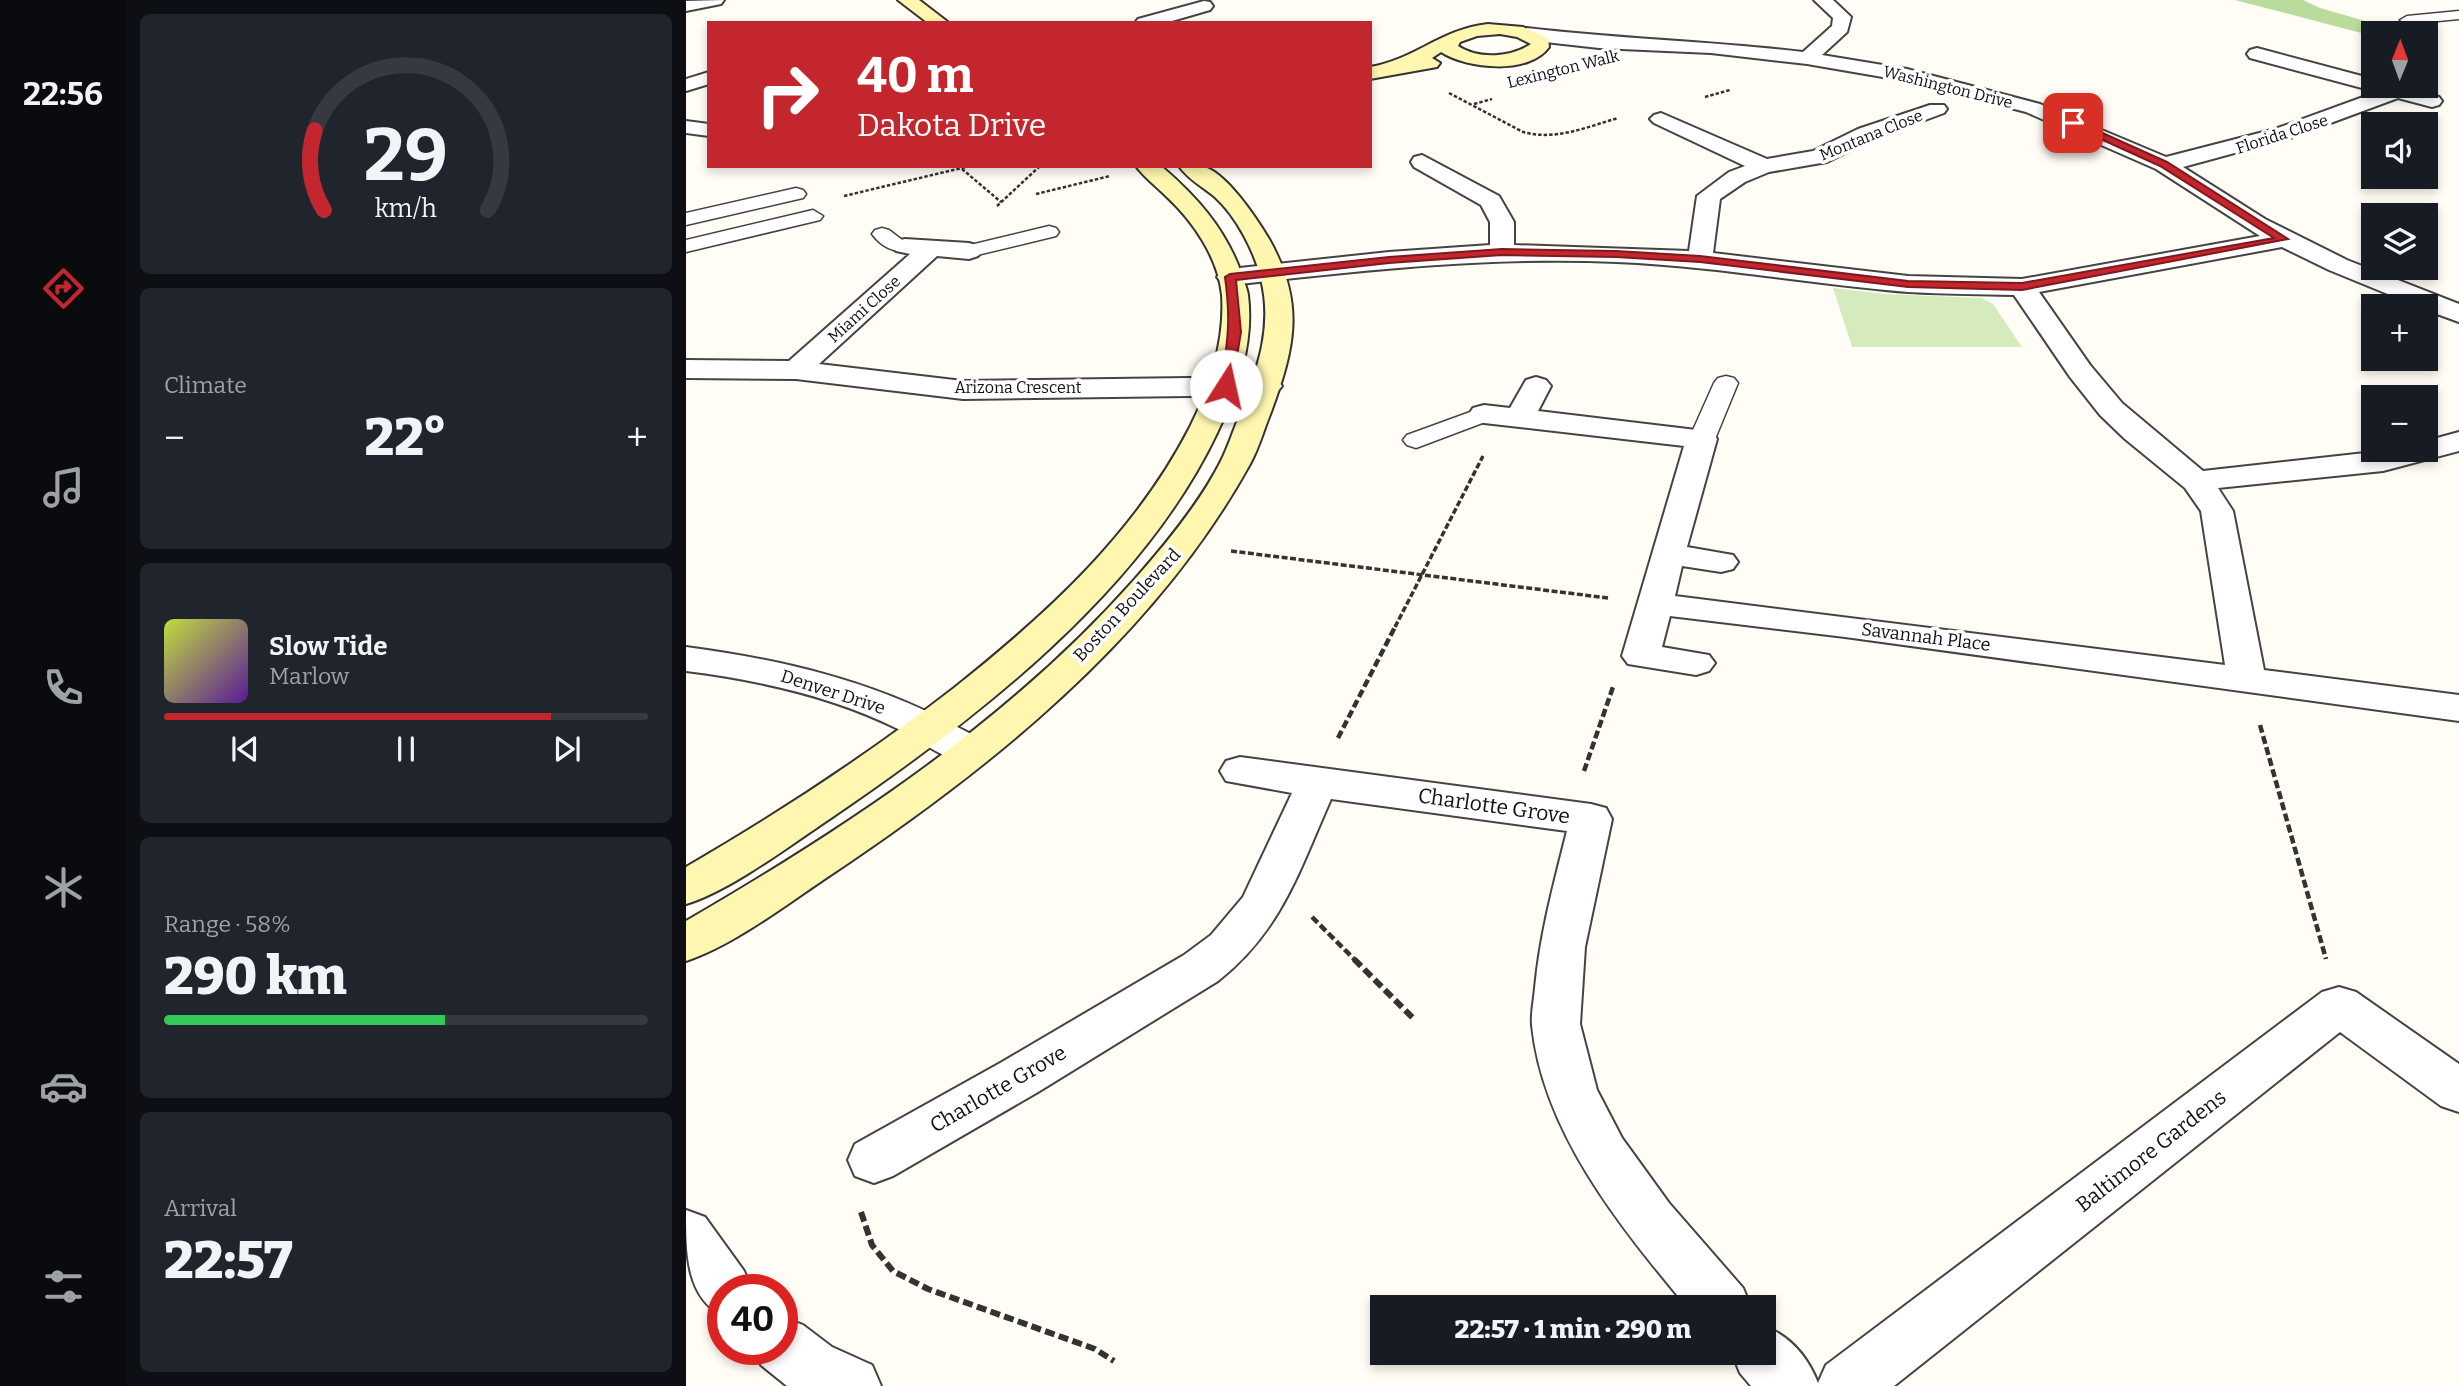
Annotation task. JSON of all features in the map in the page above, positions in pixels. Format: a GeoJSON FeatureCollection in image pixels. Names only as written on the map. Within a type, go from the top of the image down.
{"type":"FeatureCollection","features":[{"type":"Feature","properties":{"kind":"street"},"geometry":{"type":"LineString","coordinates":[[686,6],[715,0]]}},
{"type":"Feature","properties":{"kind":"street"},"geometry":{"type":"LineString","coordinates":[[907,0],[937,21]]}},
{"type":"Feature","properties":{"kind":"street"},"geometry":{"type":"LineString","coordinates":[[938,0],[958,15]]}},
{"type":"Feature","properties":{"kind":"street"},"geometry":{"type":"LineString","coordinates":[[1807,58],[1841,28],[1842,17],[1824,0]]}},
{"type":"Feature","properties":{"kind":"street"},"geometry":{"type":"LineString","coordinates":[[1183,2],[1227,10]]}},
{"type":"Feature","properties":{"kind":"street"},"geometry":{"type":"LineString","coordinates":[[1151,21],[1205,6]]}},
{"type":"Feature","properties":{"kind":"street"},"geometry":{"type":"LineString","coordinates":[[1372,73],[1404,65],[1524,56],[1540,47],[1541,42],[1521,32],[1487,30],[1456,37],[1404,65]]}},
{"type":"Feature","properties":{"kind":"street","name":"Washington Drive"},"geometry":{"type":"LineString","coordinates":[[1521,32],[1599,42],[1711,47],[1807,58],[1907,75],[2034,108],[2164,164],[2283,239],[2408,296],[2459,314]]}},
{"type":"Feature","properties":{"kind":"street"},"geometry":{"type":"LineString","coordinates":[[1456,37],[1448,48],[1453,52],[1494,60]]}},
{"type":"Feature","properties":{"kind":"street","name":"Washington Drive"},"geometry":{"type":"LineString","coordinates":[[1524,56],[1599,42]]}},
{"type":"Feature","properties":{"kind":"street"},"geometry":{"type":"LineString","coordinates":[[2257,54],[2361,81]]}},
{"type":"Feature","properties":{"kind":"street","name":"Florida Close"},"geometry":{"type":"LineString","coordinates":[[2164,164],[2267,141],[2347,113],[2367,98]]}},
{"type":"Feature","properties":{"kind":"street"},"geometry":{"type":"LineString","coordinates":[[2421,98],[2432,101]]}},
{"type":"Feature","properties":{"kind":"street","name":"Montana Close"},"geometry":{"type":"LineString","coordinates":[[1700,259],[1709,196],[1738,177],[1764,166],[1819,157],[1866,134],[1944,112],[1913,100]]}},
{"type":"Feature","properties":{"kind":"street"},"geometry":{"type":"LineString","coordinates":[[1634,125],[1685,113]]}},
{"type":"Feature","properties":{"kind":"street"},"geometry":{"type":"LineString","coordinates":[[1661,119],[1764,166]]}},
{"type":"Feature","properties":{"kind":"street"},"geometry":{"type":"LineString","coordinates":[[686,127],[707,131]]}},
{"type":"Feature","properties":{"kind":"street"},"geometry":{"type":"LineString","coordinates":[[1447,155],[1412,164],[1491,201],[1502,222],[1502,252]]}},
{"type":"Feature","properties":{"kind":"street"},"geometry":{"type":"LineString","coordinates":[[686,888],[764,843],[927,729],[1043,635],[1133,538],[1194,452],[1226,386],[1236,332],[1236,311],[1230,277],[1219,246],[1190,205],[1149,168]]}},
{"type":"Feature","properties":{"kind":"street","name":"Boston Boulevard"},"geometry":{"type":"LineString","coordinates":[[686,943],[850,839],[971,752],[1094,645],[1184,545],[1222,489],[1246,445],[1267,386],[1280,330],[1273,273],[1228,197],[1192,168]]}},
{"type":"Feature","properties":{"kind":"street"},"geometry":{"type":"LineString","coordinates":[[1230,277],[1389,260],[1502,252],[1700,259],[1908,284],[2022,287],[2283,239]]}},
{"type":"Feature","properties":{"kind":"street"},"geometry":{"type":"LineString","coordinates":[[891,240],[931,248],[969,251]]}},
{"type":"Feature","properties":{"kind":"street","name":"Miami Close"},"geometry":{"type":"LineString","coordinates":[[796,370],[931,248]]}},
{"type":"Feature","properties":{"kind":"street"},"geometry":{"type":"LineString","coordinates":[[2022,287],[2080,371],[2111,410],[2196,481],[2217,511],[2247,680]]}},
{"type":"Feature","properties":{"kind":"street","name":"Arizona Crescent"},"geometry":{"type":"LineString","coordinates":[[686,369],[796,370],[964,390],[1267,386]]}},
{"type":"Feature","properties":{"kind":"street"},"geometry":{"type":"LineString","coordinates":[[1503,416],[1536,386]]}},
{"type":"Feature","properties":{"kind":"street"},"geometry":{"type":"LineString","coordinates":[[1503,416],[1702,439],[1641,656],[1696,663]]}},
{"type":"Feature","properties":{"kind":"street"},"geometry":{"type":"LineString","coordinates":[[2196,481],[2383,462],[2459,441]]}},
{"type":"Feature","properties":{"kind":"street"},"geometry":{"type":"LineString","coordinates":[[1668,554],[1721,562]]}},
{"type":"Feature","properties":{"kind":"street","name":"Savannah Place"},"geometry":{"type":"LineString","coordinates":[[1655,604],[1859,628],[2459,708]]}},
{"type":"Feature","properties":{"kind":"street","name":"Denver Drive"},"geometry":{"type":"LineString","coordinates":[[686,659],[768,671],[891,711],[971,752]]}},
{"type":"Feature","properties":{"kind":"street","name":"Charlotte Grove"},"geometry":{"type":"LineString","coordinates":[[1240,771],[1591,819],[1562,947],[1556,1024],[1572,1092],[1603,1154],[1634,1199],[1713,1295]]}},
{"type":"Feature","properties":{"kind":"street","name":"Charlotte Grove"},"geometry":{"type":"LineString","coordinates":[[874,1160],[1020,1077],[1200,968],[1227,948],[1261,905],[1317,783]]}},
{"type":"Feature","properties":{"kind":"street"},"geometry":{"type":"LineString","coordinates":[[2339,1006],[2459,1091]]}},
{"type":"Feature","properties":{"kind":"street","name":"Baltimore Gardens"},"geometry":{"type":"LineString","coordinates":[[1847,1386],[2339,1006]]}},
{"type":"Feature","properties":{"kind":"street"},"geometry":{"type":"LineString","coordinates":[[686,1235],[713,1274]]}},
{"type":"Feature","properties":{"kind":"street"},"geometry":{"type":"LineString","coordinates":[[798,1358],[811,1368],[851,1386]]}},
{"type":"Feature","properties":{"kind":"street"},"geometry":{"type":"LineString","coordinates":[[1772,1365],[1790,1386]]}},
{"type":"Feature","properties":{"kind":"lane"},"geometry":{"type":"LineString","coordinates":[[2407,20],[2459,15]]}},
{"type":"Feature","properties":{"kind":"lane"},"geometry":{"type":"LineString","coordinates":[[686,219],[796,194]]}},
{"type":"Feature","properties":{"kind":"lane"},"geometry":{"type":"LineString","coordinates":[[686,246],[813,216]]}},
{"type":"Feature","properties":{"kind":"lane"},"geometry":{"type":"LineString","coordinates":[[969,251],[1049,232]]}},
{"type":"Feature","properties":{"kind":"lane"},"geometry":{"type":"LineString","coordinates":[[1702,439],[1726,383]]}},
{"type":"Feature","properties":{"kind":"lane"},"geometry":{"type":"LineString","coordinates":[[1416,440],[1503,416]]}},
{"type":"Feature","properties":{"kind":"path"},"geometry":{"type":"LineString","coordinates":[[1448,92],[1514,125],[1521,133]]}},
{"type":"Feature","properties":{"kind":"path","name":"Lexington Walk"},"geometry":{"type":"LineString","coordinates":[[1472,104],[1495,99]]}},
{"type":"Feature","properties":{"kind":"path"},"geometry":{"type":"LineString","coordinates":[[961,168],[1001,202]]}},
{"type":"Feature","properties":{"kind":"path"},"geometry":{"type":"LineString","coordinates":[[1001,202],[1038,168]]}},
{"type":"Feature","properties":{"kind":"path"},"geometry":{"type":"LineString","coordinates":[[1028,195],[1110,176]]}},
{"type":"Feature","properties":{"kind":"path"},"geometry":{"type":"LineString","coordinates":[[1001,202],[1015,199]]}},
{"type":"Feature","properties":{"kind":"path"},"geometry":{"type":"LineString","coordinates":[[1317,783],[1503,416]]}},
{"type":"Feature","properties":{"kind":"path"},"geometry":{"type":"LineString","coordinates":[[1223,550],[1655,604]]}},
{"type":"Feature","properties":{"kind":"path"},"geometry":{"type":"LineString","coordinates":[[1569,816],[1618,674],[1641,656]]}},
{"type":"Feature","properties":{"kind":"path"},"geometry":{"type":"LineString","coordinates":[[2247,680],[2339,1006]]}},
{"type":"Feature","properties":{"kind":"path"},"geometry":{"type":"LineString","coordinates":[[1273,879],[1413,1018]]}},
{"type":"Feature","properties":{"kind":"path"},"geometry":{"type":"LineString","coordinates":[[860,1216],[872,1245],[893,1271],[928,1289],[1095,1349],[1114,1361]]}},
{"type":"Feature","properties":{"kind":"green space"},"geometry":{"type":"Polygon","coordinates":[[[2235,0],[2303,0],[2320,8],[2365,21],[2361,21],[2361,33],[2235,0]]]}},
{"type":"Feature","properties":{"kind":"green space"},"geometry":{"type":"Polygon","coordinates":[[[1833,288],[1886,294],[1981,298],[1993,304],[2022,347],[1852,347],[1833,288]]]}},
{"type":"Feature","properties":{"kind":"route"},"geometry":{"type":"LineString","coordinates":[[1226,386],[1236,332],[1236,311],[1230,277],[1389,260],[1502,252],[1700,259],[1908,284],[2022,287],[2283,239],[2164,164],[2073,123]]}}]}
